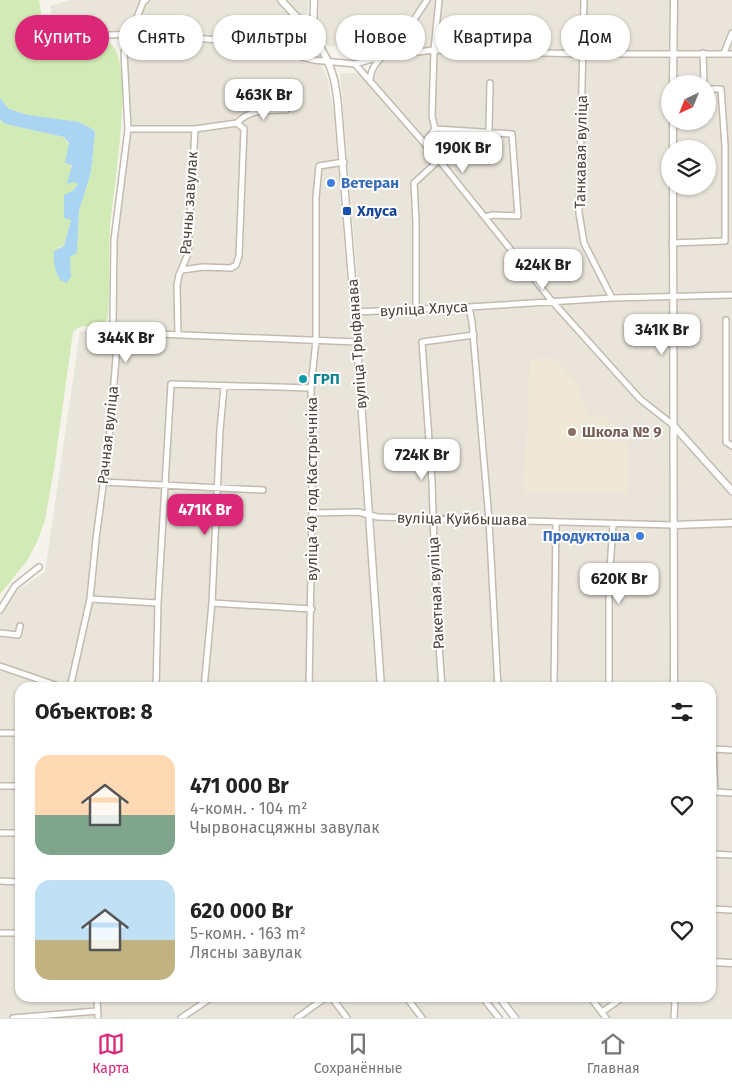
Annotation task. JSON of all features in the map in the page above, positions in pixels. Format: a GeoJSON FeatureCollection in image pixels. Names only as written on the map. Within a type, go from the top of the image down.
{"type":"FeatureCollection","features":[{"type":"Feature","properties":{"kind":"street","name":"Рачная вуліца"},"geometry":{"type":"LineString","coordinates":[[138,15],[143,2],[146,0]]}},
{"type":"Feature","properties":{"kind":"street","name":"вуліца Трыфанава"},"geometry":{"type":"LineString","coordinates":[[281,0],[294,15]]}},
{"type":"Feature","properties":{"kind":"street"},"geometry":{"type":"LineString","coordinates":[[314,0],[314,15]]}},
{"type":"Feature","properties":{"kind":"street"},"geometry":{"type":"LineString","coordinates":[[417,15],[427,0]]}},
{"type":"Feature","properties":{"kind":"street"},"geometry":{"type":"LineString","coordinates":[[436,129],[432,116],[434,50],[439,0]]}},
{"type":"Feature","properties":{"kind":"street","name":"Танкавая вуліца"},"geometry":{"type":"LineString","coordinates":[[584,0],[584,15]]}},
{"type":"Feature","properties":{"kind":"street"},"geometry":{"type":"LineString","coordinates":[[673,75],[674,0]]}},
{"type":"Feature","properties":{"kind":"street"},"geometry":{"type":"LineString","coordinates":[[724,53],[732,33]]}},
{"type":"Feature","properties":{"kind":"street"},"geometry":{"type":"LineString","coordinates":[[203,39],[249,42],[313,60],[328,62],[355,64],[369,60]]}},
{"type":"Feature","properties":{"kind":"street"},"geometry":{"type":"LineString","coordinates":[[425,51],[561,53]]}},
{"type":"Feature","properties":{"kind":"street"},"geometry":{"type":"LineString","coordinates":[[703,53],[704,75]]}},
{"type":"Feature","properties":{"kind":"street"},"geometry":{"type":"LineString","coordinates":[[630,54],[732,54]]}},
{"type":"Feature","properties":{"kind":"street","name":"вуліца Трыфанава"},"geometry":{"type":"LineString","coordinates":[[326,59],[334,78],[344,162],[381,682]]}},
{"type":"Feature","properties":{"kind":"street","name":"Рачная вуліца"},"geometry":{"type":"LineString","coordinates":[[71,682],[90,599],[109,441],[118,336],[113,325],[114,240],[128,129],[124,60]]}},
{"type":"Feature","properties":{"kind":"street"},"geometry":{"type":"LineString","coordinates":[[370,82],[370,76],[380,60]]}},
{"type":"Feature","properties":{"kind":"street","name":"Танкавая вуліца"},"geometry":{"type":"LineString","coordinates":[[584,60],[579,213],[584,243],[612,298]]}},
{"type":"Feature","properties":{"kind":"street"},"geometry":{"type":"LineString","coordinates":[[355,64],[425,143],[550,300],[640,399],[673,425],[732,491]]}},
{"type":"Feature","properties":{"kind":"street"},"geometry":{"type":"LineString","coordinates":[[489,132],[490,83]]}},
{"type":"Feature","properties":{"kind":"street"},"geometry":{"type":"LineString","coordinates":[[672,243],[725,241],[724,112],[721,89],[716,89]]}},
{"type":"Feature","properties":{"kind":"street"},"geometry":{"type":"LineString","coordinates":[[128,129],[195,129],[237,122],[242,117],[253,112],[286,110]]}},
{"type":"Feature","properties":{"kind":"street"},"geometry":{"type":"LineString","coordinates":[[182,270],[202,267],[230,268],[236,265],[239,256],[244,129],[237,122]]}},
{"type":"Feature","properties":{"kind":"street","name":"Рачны завулак"},"geometry":{"type":"LineString","coordinates":[[178,335],[177,285],[188,254],[195,129]]}},
{"type":"Feature","properties":{"kind":"street"},"geometry":{"type":"LineString","coordinates":[[436,129],[512,134],[518,216],[493,215],[484,217]]}},
{"type":"Feature","properties":{"kind":"street"},"geometry":{"type":"LineString","coordinates":[[425,143],[436,129]]}},
{"type":"Feature","properties":{"kind":"street"},"geometry":{"type":"LineString","coordinates":[[416,309],[414,183],[439,160]]}},
{"type":"Feature","properties":{"kind":"street","name":"вуліца 40 год Кастрычніка"},"geometry":{"type":"LineString","coordinates":[[309,682],[312,609],[311,388],[316,340],[316,196],[319,166],[344,162]]}},
{"type":"Feature","properties":{"kind":"street"},"geometry":{"type":"LineString","coordinates":[[673,195],[674,682]]}},
{"type":"Feature","properties":{"kind":"street","name":"вуліца Хлуса"},"geometry":{"type":"LineString","coordinates":[[355,312],[469,307],[550,300],[732,295]]}},
{"type":"Feature","properties":{"kind":"street"},"geometry":{"type":"LineString","coordinates":[[469,307],[474,335],[489,520],[498,682]]}},
{"type":"Feature","properties":{"kind":"street"},"geometry":{"type":"LineString","coordinates":[[726,320],[726,442],[732,446]]}},
{"type":"Feature","properties":{"kind":"street"},"geometry":{"type":"LineString","coordinates":[[118,336],[178,335],[357,342]]}},
{"type":"Feature","properties":{"kind":"street","name":"Ракетная вуліца"},"geometry":{"type":"LineString","coordinates":[[442,682],[436,603],[432,482],[422,342],[474,335]]}},
{"type":"Feature","properties":{"kind":"street"},"geometry":{"type":"LineString","coordinates":[[156,682],[158,603],[171,384],[311,388]]}},
{"type":"Feature","properties":{"kind":"street"},"geometry":{"type":"LineString","coordinates":[[205,682],[212,603],[220,430],[224,387]]}},
{"type":"Feature","properties":{"kind":"street"},"geometry":{"type":"LineString","coordinates":[[103,482],[262,490]]}},
{"type":"Feature","properties":{"kind":"street","name":"вуліца Куйбышава"},"geometry":{"type":"LineString","coordinates":[[312,513],[358,512],[378,518],[612,524],[674,525],[732,523]]}},
{"type":"Feature","properties":{"kind":"street"},"geometry":{"type":"LineString","coordinates":[[554,682],[556,522]]}},
{"type":"Feature","properties":{"kind":"street"},"geometry":{"type":"LineString","coordinates":[[609,682],[609,584],[612,524]]}},
{"type":"Feature","properties":{"kind":"street"},"geometry":{"type":"LineString","coordinates":[[0,610],[15,586],[39,567]]}},
{"type":"Feature","properties":{"kind":"street"},"geometry":{"type":"LineString","coordinates":[[90,599],[158,603]]}},
{"type":"Feature","properties":{"kind":"street"},"geometry":{"type":"LineString","coordinates":[[212,603],[312,609]]}},
{"type":"Feature","properties":{"kind":"street"},"geometry":{"type":"LineString","coordinates":[[0,633],[18,635],[20,626]]}},
{"type":"Feature","properties":{"kind":"street"},"geometry":{"type":"LineString","coordinates":[[0,666],[47,682]]}},
{"type":"Feature","properties":{"kind":"street"},"geometry":{"type":"LineString","coordinates":[[0,733],[15,733]]}},
{"type":"Feature","properties":{"kind":"street"},"geometry":{"type":"LineString","coordinates":[[716,749],[732,750]]}},
{"type":"Feature","properties":{"kind":"street"},"geometry":{"type":"LineString","coordinates":[[0,786],[15,786]]}},
{"type":"Feature","properties":{"kind":"street"},"geometry":{"type":"LineString","coordinates":[[716,792],[732,793]]}},
{"type":"Feature","properties":{"kind":"street"},"geometry":{"type":"LineString","coordinates":[[0,833],[15,833]]}},
{"type":"Feature","properties":{"kind":"street"},"geometry":{"type":"LineString","coordinates":[[716,854],[732,855]]}},
{"type":"Feature","properties":{"kind":"street"},"geometry":{"type":"LineString","coordinates":[[0,881],[15,882]]}},
{"type":"Feature","properties":{"kind":"street"},"geometry":{"type":"LineString","coordinates":[[716,909],[732,910]]}},
{"type":"Feature","properties":{"kind":"street"},"geometry":{"type":"LineString","coordinates":[[0,933],[15,933]]}},
{"type":"Feature","properties":{"kind":"street"},"geometry":{"type":"LineString","coordinates":[[716,962],[732,963]]}},
{"type":"Feature","properties":{"kind":"street"},"geometry":{"type":"LineString","coordinates":[[97,1002],[98,1018]]}},
{"type":"Feature","properties":{"kind":"street"},"geometry":{"type":"LineString","coordinates":[[181,1018],[205,1002]]}},
{"type":"Feature","properties":{"kind":"street"},"geometry":{"type":"LineString","coordinates":[[298,1018],[320,1002]]}},
{"type":"Feature","properties":{"kind":"street"},"geometry":{"type":"LineString","coordinates":[[335,1002],[347,1018]]}},
{"type":"Feature","properties":{"kind":"street"},"geometry":{"type":"LineString","coordinates":[[410,1002],[422,1018]]}},
{"type":"Feature","properties":{"kind":"street"},"geometry":{"type":"LineString","coordinates":[[487,1002],[499,1018]]}},
{"type":"Feature","properties":{"kind":"street"},"geometry":{"type":"LineString","coordinates":[[503,1002],[515,1018]]}},
{"type":"Feature","properties":{"kind":"street"},"geometry":{"type":"LineString","coordinates":[[594,1002],[606,1018]]}},
{"type":"Feature","properties":{"kind":"street"},"geometry":{"type":"LineString","coordinates":[[602,1012],[616,1002]]}},
{"type":"Feature","properties":{"kind":"street"},"geometry":{"type":"LineString","coordinates":[[674,1018],[675,1002]]}},
{"type":"Feature","properties":{"kind":"street"},"geometry":{"type":"LineString","coordinates":[[13,1018],[97,1011]]}},
{"type":"Feature","properties":{"kind":"shaded area"},"geometry":{"type":"Polygon","coordinates":[[[71,0],[308,0],[308,11],[304,15],[213,15],[213,60],[320,60],[328,80],[334,115],[377,682],[15,682],[15,1002],[492,1002],[504,1018],[0,1018],[0,616],[16,591],[45,572],[80,331],[112,333],[117,329],[117,240],[131,130],[127,60],[203,60],[203,15],[119,15],[119,31],[109,31],[109,15],[51,15],[50,6],[71,0]]]}},
{"type":"Feature","properties":{"kind":"shaded area"},"geometry":{"type":"Polygon","coordinates":[[[319,0],[732,0],[732,1018],[521,1018],[510,1002],[716,1002],[716,682],[385,682],[360,311],[340,73],[356,73],[370,86],[382,60],[425,60],[425,15],[336,15],[336,46],[328,46],[326,43],[326,15],[318,15],[319,0]]]}},
{"type":"Feature","properties":{"kind":"shaded area","name":"Школа № 9"},"geometry":{"type":"Polygon","coordinates":[[[554,358],[576,382],[589,417],[605,416],[629,447],[627,494],[524,492],[530,359],[554,358]]]}},
{"type":"Feature","properties":{"kind":"green space"},"geometry":{"type":"Polygon","coordinates":[[[0,0],[39,0],[42,15],[15,15],[15,60],[109,60],[109,43],[118,57],[122,77],[121,132],[110,229],[108,317],[101,325],[77,328],[73,332],[45,520],[37,542],[27,561],[0,594],[0,119],[5,124],[64,137],[70,148],[72,160],[68,184],[75,181],[78,184],[74,190],[71,220],[64,246],[59,247],[71,277],[70,257],[77,253],[79,211],[91,172],[95,133],[94,130],[9,109],[0,98],[0,0]]]}},
{"type":"Feature","properties":{"kind":"water"},"geometry":{"type":"Polygon","coordinates":[[[0,98],[9,109],[28,115],[79,122],[94,130],[91,172],[79,211],[77,253],[70,257],[71,277],[67,283],[60,280],[58,276],[54,251],[64,246],[71,220],[64,218],[64,195],[74,190],[78,184],[75,182],[67,184],[72,165],[65,163],[69,143],[64,137],[5,124],[0,119],[0,98]]]}},
{"type":"Feature","properties":{"kind":"place","name":"Ветеран"},"geometry":{"type":"Point","coordinates":[331,183]}},
{"type":"Feature","properties":{"kind":"place","name":"Хлуса"},"geometry":{"type":"Point","coordinates":[347,211]}},
{"type":"Feature","properties":{"kind":"place","name":"ГРП"},"geometry":{"type":"Point","coordinates":[303,379]}},
{"type":"Feature","properties":{"kind":"place","name":"Школа № 9"},"geometry":{"type":"Point","coordinates":[572,432]}},
{"type":"Feature","properties":{"kind":"place","name":"Продуктоша"},"geometry":{"type":"Point","coordinates":[640,536]}}]}
